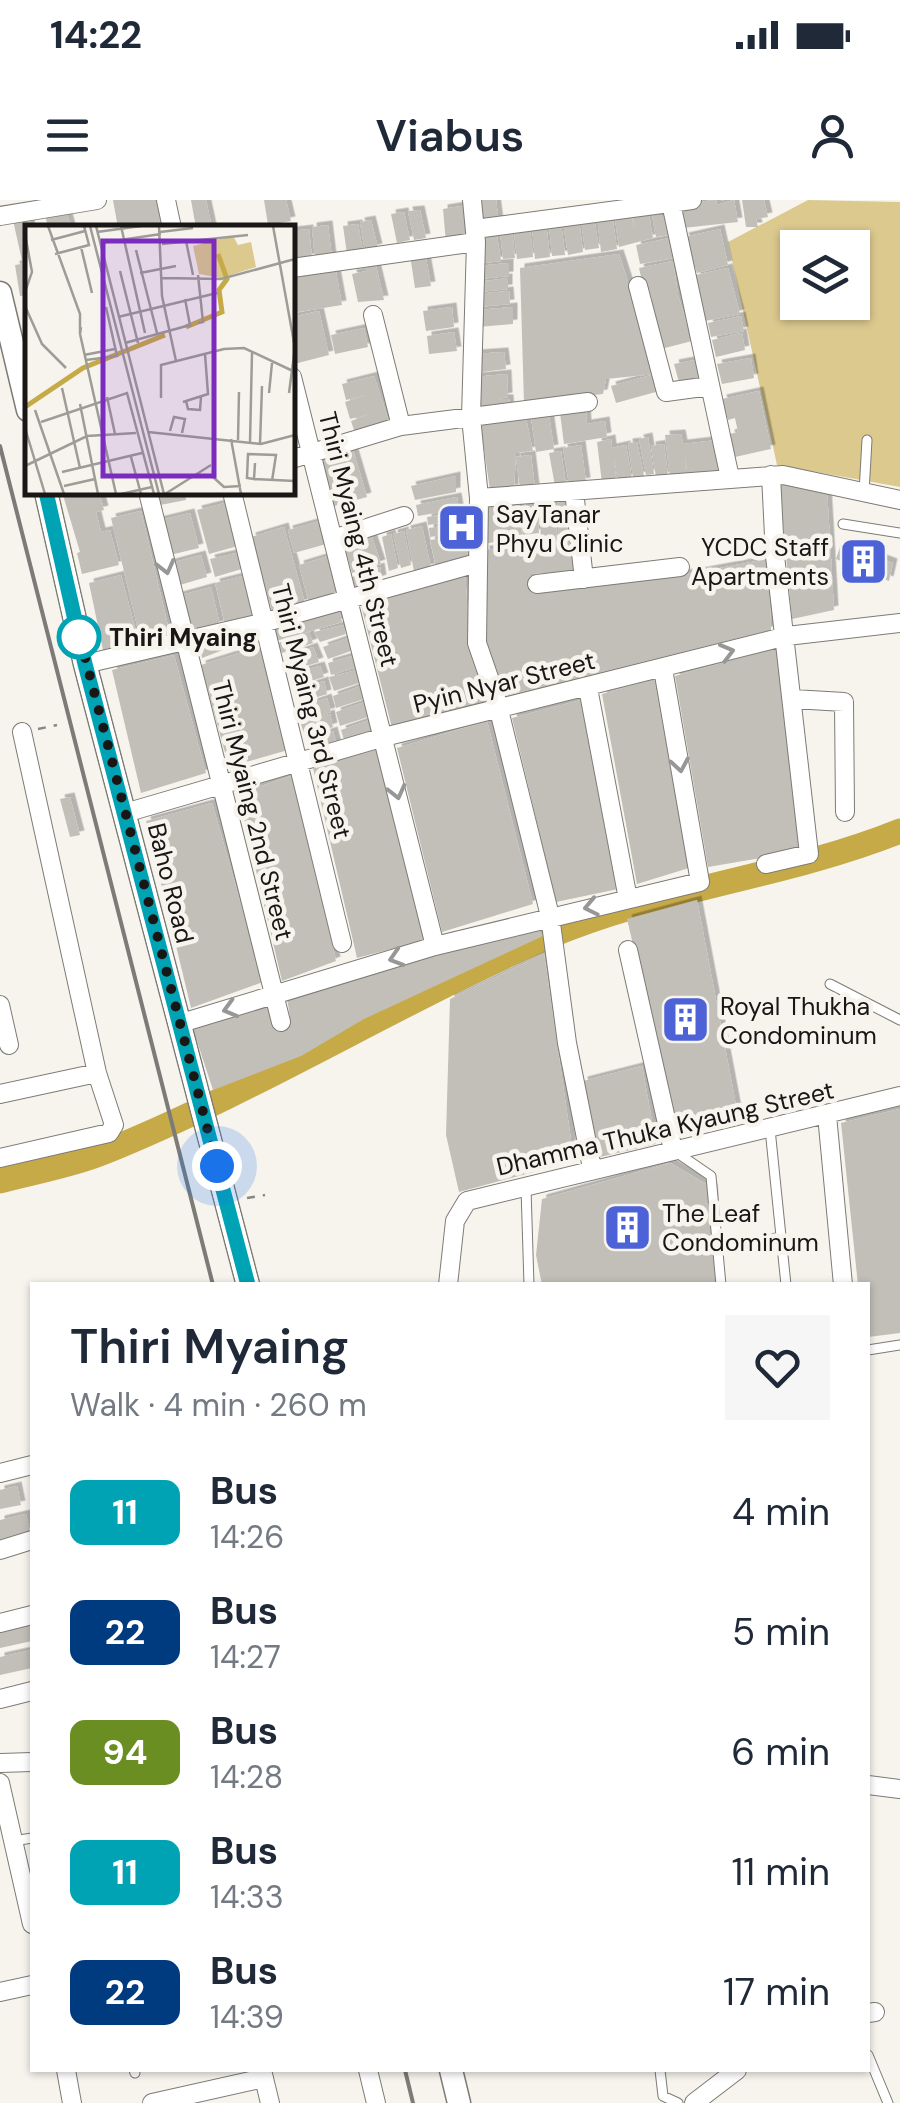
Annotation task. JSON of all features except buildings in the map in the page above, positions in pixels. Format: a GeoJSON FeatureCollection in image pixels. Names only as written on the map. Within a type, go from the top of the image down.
{"type":"FeatureCollection","features":[{"type":"Feature","properties":{"kind":"main road"},"geometry":{"type":"LineString","coordinates":[[0,292],[25,397]]}},
{"type":"Feature","properties":{"kind":"main road","name":"Baho Road"},"geometry":{"type":"LineString","coordinates":[[47,495],[85,664],[247,1282]]}},
{"type":"Feature","properties":{"kind":"main road"},"geometry":{"type":"LineString","coordinates":[[451,2072],[459,2103]]}},
{"type":"Feature","properties":{"kind":"street"},"geometry":{"type":"LineString","coordinates":[[0,216],[97,200]]}},
{"type":"Feature","properties":{"kind":"street"},"geometry":{"type":"LineString","coordinates":[[166,200],[171,225]]}},
{"type":"Feature","properties":{"kind":"street"},"geometry":{"type":"LineString","coordinates":[[472,200],[475,236],[471,417],[479,498],[478,643],[498,707],[552,930],[592,1168]]}},
{"type":"Feature","properties":{"kind":"street"},"geometry":{"type":"LineString","coordinates":[[295,267],[651,203],[692,200]]}},
{"type":"Feature","properties":{"kind":"street"},"geometry":{"type":"LineString","coordinates":[[671,202],[730,478]]}},
{"type":"Feature","properties":{"kind":"street"},"geometry":{"type":"LineString","coordinates":[[638,286],[666,392],[710,386]]}},
{"type":"Feature","properties":{"kind":"street"},"geometry":{"type":"LineString","coordinates":[[373,315],[402,426]]}},
{"type":"Feature","properties":{"kind":"street","name":"Thiri Myaing 4th Street"},"geometry":{"type":"LineString","coordinates":[[295,400],[302,456],[333,538],[435,946]]}},
{"type":"Feature","properties":{"kind":"street"},"geometry":{"type":"LineString","coordinates":[[302,456],[402,426],[588,402]]}},
{"type":"Feature","properties":{"kind":"street"},"geometry":{"type":"LineString","coordinates":[[479,498],[772,475],[900,500]]}},
{"type":"Feature","properties":{"kind":"street"},"geometry":{"type":"LineString","coordinates":[[766,864],[809,854],[775,556],[772,475]]}},
{"type":"Feature","properties":{"kind":"street"},"geometry":{"type":"LineString","coordinates":[[574,491],[584,580]]}},
{"type":"Feature","properties":{"kind":"street","name":"Thiri Myaing 2nd Street"},"geometry":{"type":"LineString","coordinates":[[149,495],[281,1022]]}},
{"type":"Feature","properties":{"kind":"street","name":"Thiri Myaing 3rd Street"},"geometry":{"type":"LineString","coordinates":[[233,495],[342,943]]}},
{"type":"Feature","properties":{"kind":"street"},"geometry":{"type":"LineString","coordinates":[[333,538],[404,516]]}},
{"type":"Feature","properties":{"kind":"street"},"geometry":{"type":"LineString","coordinates":[[85,664],[266,622],[348,596],[478,563]]}},
{"type":"Feature","properties":{"kind":"street"},"geometry":{"type":"LineString","coordinates":[[537,584],[680,567]]}},
{"type":"Feature","properties":{"kind":"street","name":"Pyin Nyar Street"},"geometry":{"type":"LineString","coordinates":[[125,812],[384,737],[787,636],[900,623]]}},
{"type":"Feature","properties":{"kind":"street"},"geometry":{"type":"LineString","coordinates":[[178,1024],[435,946],[511,928],[552,930],[628,899],[700,882],[663,669]]}},
{"type":"Feature","properties":{"kind":"street"},"geometry":{"type":"LineString","coordinates":[[588,688],[628,899]]}},
{"type":"Feature","properties":{"kind":"street"},"geometry":{"type":"LineString","coordinates":[[793,699],[844,702],[845,812]]}},
{"type":"Feature","properties":{"kind":"street"},"geometry":{"type":"LineString","coordinates":[[0,1158],[112,1131],[22,732]]}},
{"type":"Feature","properties":{"kind":"street"},"geometry":{"type":"LineString","coordinates":[[628,950],[673,1150]]}},
{"type":"Feature","properties":{"kind":"street"},"geometry":{"type":"LineString","coordinates":[[5,1004],[9,1045]]}},
{"type":"Feature","properties":{"kind":"street"},"geometry":{"type":"LineString","coordinates":[[0,1094],[98,1073]]}},
{"type":"Feature","properties":{"kind":"street","name":"Dhamma Thuka Kyaung Street"},"geometry":{"type":"LineString","coordinates":[[448,1282],[455,1221],[468,1201],[900,1096]]}},
{"type":"Feature","properties":{"kind":"street"},"geometry":{"type":"LineString","coordinates":[[827,1115],[844,1282]]}},
{"type":"Feature","properties":{"kind":"street"},"geometry":{"type":"LineString","coordinates":[[0,1473],[30,1468]]}},
{"type":"Feature","properties":{"kind":"street"},"geometry":{"type":"LineString","coordinates":[[0,1550],[30,1541]]}},
{"type":"Feature","properties":{"kind":"street"},"geometry":{"type":"LineString","coordinates":[[0,1623],[30,1615]]}},
{"type":"Feature","properties":{"kind":"street"},"geometry":{"type":"LineString","coordinates":[[0,1699],[30,1692]]}},
{"type":"Feature","properties":{"kind":"street"},"geometry":{"type":"LineString","coordinates":[[0,1763],[30,1762]]}},
{"type":"Feature","properties":{"kind":"street"},"geometry":{"type":"LineString","coordinates":[[0,1784],[23,1840],[30,1905]]}},
{"type":"Feature","properties":{"kind":"street"},"geometry":{"type":"LineString","coordinates":[[870,1786],[900,1789]]}},
{"type":"Feature","properties":{"kind":"street"},"geometry":{"type":"LineString","coordinates":[[0,1992],[30,1986]]}},
{"type":"Feature","properties":{"kind":"street"},"geometry":{"type":"LineString","coordinates":[[66,2072],[72,2103]]}},
{"type":"Feature","properties":{"kind":"street"},"geometry":{"type":"LineString","coordinates":[[368,2072],[376,2103]]}},
{"type":"Feature","properties":{"kind":"street"},"geometry":{"type":"LineString","coordinates":[[694,2103],[734,2072]]}},
{"type":"Feature","properties":{"kind":"street"},"geometry":{"type":"LineString","coordinates":[[152,2103],[263,2074],[270,2103]]}},
{"type":"Feature","properties":{"kind":"lane"},"geometry":{"type":"LineString","coordinates":[[864,492],[867,440]]}},
{"type":"Feature","properties":{"kind":"lane"},"geometry":{"type":"LineString","coordinates":[[843,524],[900,533]]}},
{"type":"Feature","properties":{"kind":"lane"},"geometry":{"type":"LineString","coordinates":[[830,984],[900,1020]]}},
{"type":"Feature","properties":{"kind":"lane"},"geometry":{"type":"LineString","coordinates":[[770,1130],[786,1282]]}},
{"type":"Feature","properties":{"kind":"lane"},"geometry":{"type":"LineString","coordinates":[[673,1150],[711,1176],[722,1282]]}},
{"type":"Feature","properties":{"kind":"lane"},"geometry":{"type":"LineString","coordinates":[[526,1186],[530,1282]]}},
{"type":"Feature","properties":{"kind":"lane"},"geometry":{"type":"LineString","coordinates":[[741,1245],[781,1238]]}},
{"type":"Feature","properties":{"kind":"lane"},"geometry":{"type":"LineString","coordinates":[[870,1350],[900,1344]]}},
{"type":"Feature","properties":{"kind":"lane"},"geometry":{"type":"LineString","coordinates":[[870,2059],[888,2103]]}},
{"type":"Feature","properties":{"kind":"lane"},"geometry":{"type":"LineString","coordinates":[[660,2072],[663,2096],[678,2103]]}},
{"type":"Feature","properties":{"kind":"path"},"geometry":{"type":"LineString","coordinates":[[22,732],[57,725]]}},
{"type":"Feature","properties":{"kind":"path"},"geometry":{"type":"LineString","coordinates":[[227,1202],[265,1195]]}},
{"type":"Feature","properties":{"kind":"shaded area"},"geometry":{"type":"Polygon","coordinates":[[[808,200],[900,202],[900,487],[777,465],[728,242],[808,200]]]}},
{"type":"Feature","properties":{"kind":"waterway"},"geometry":{"type":"LineString","coordinates":[[0,1181],[90,1158],[159,1129],[489,964],[588,921],[812,860],[900,831]]}},
{"type":"Feature","properties":{"kind":"railway"},"geometry":{"type":"LineString","coordinates":[[0,446],[212,1282]]}},
{"type":"Feature","properties":{"kind":"railway"},"geometry":{"type":"LineString","coordinates":[[405,2072],[413,2103]]}},
{"type":"Feature","properties":{"kind":"bus line","name":"11"},"geometry":{"type":"LineString","coordinates":[[47,495],[85,664],[247,1282]]}},
{"type":"Feature","properties":{"kind":"place","name":"SayTanar Phyu Clinic"},"geometry":{"type":"Point","coordinates":[461,528]}},
{"type":"Feature","properties":{"kind":"place","name":"YCDC Staff Apartments"},"geometry":{"type":"Point","coordinates":[864,561]}},
{"type":"Feature","properties":{"kind":"place","name":"Thiri Myaing"},"geometry":{"type":"Point","coordinates":[79,637]}},
{"type":"Feature","properties":{"kind":"place","name":"Royal Thukha Condominum"},"geometry":{"type":"Point","coordinates":[685,1020]}},
{"type":"Feature","properties":{"kind":"place","name":"The Leaf Condominum"},"geometry":{"type":"Point","coordinates":[627,1227]}},
{"type":"Feature","properties":{"kind":"route"},"geometry":{"type":"LineString","coordinates":[[79,637],[78,630],[217,1166]]}}]}
